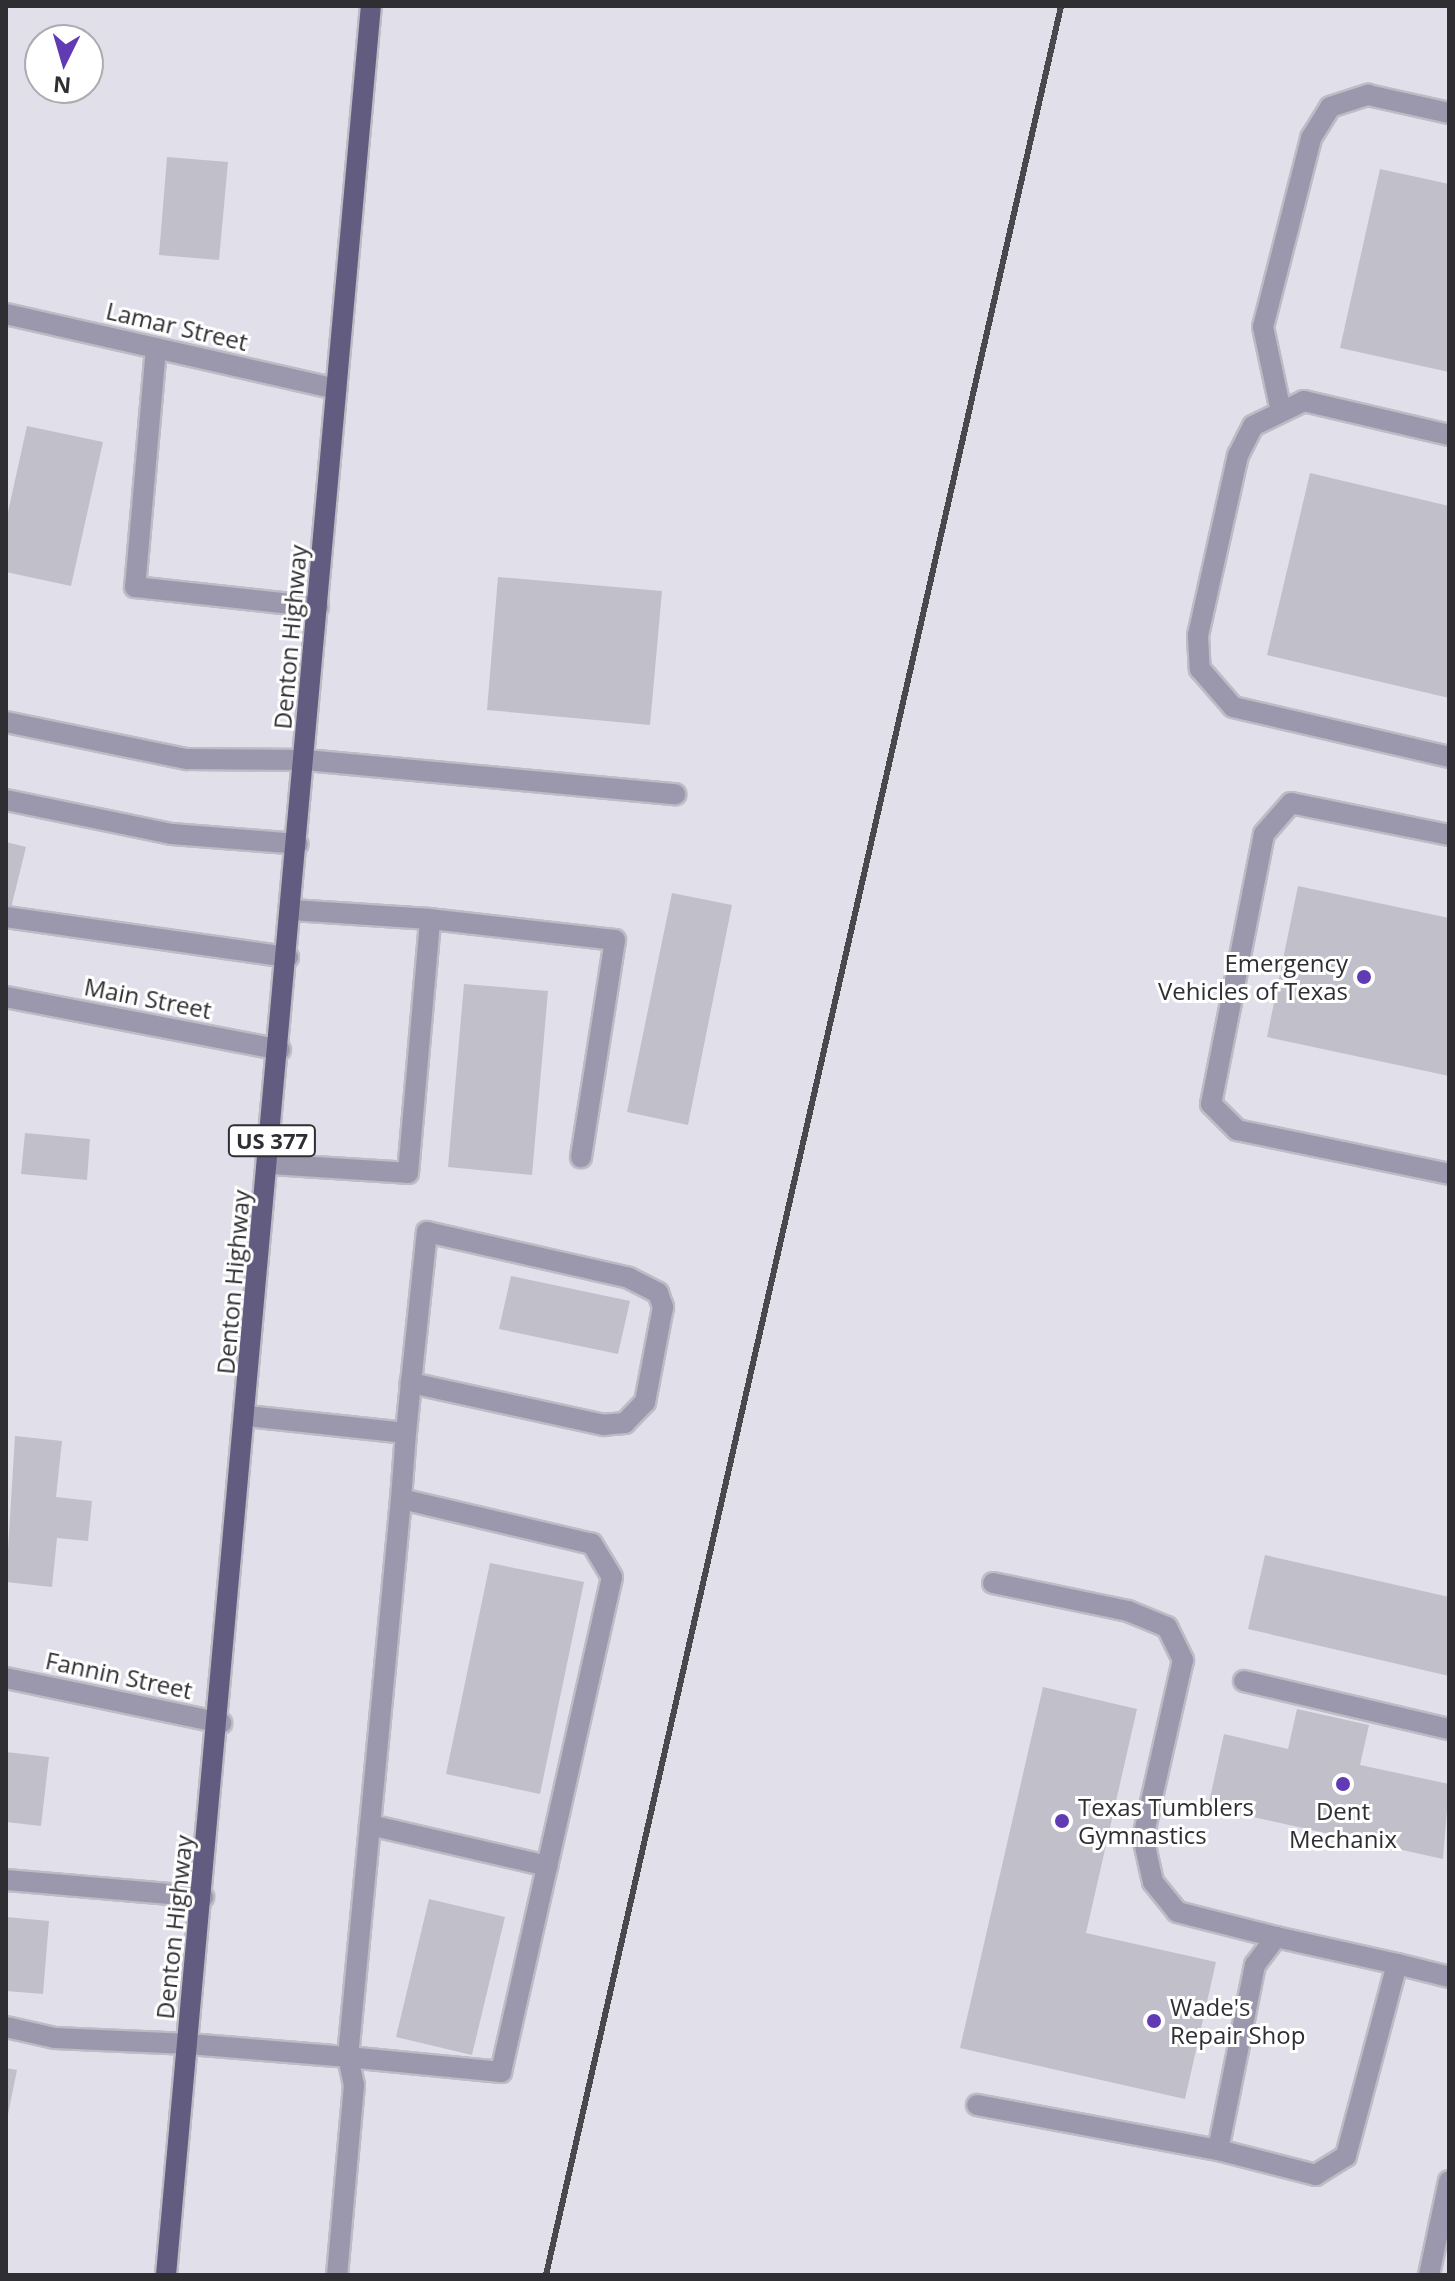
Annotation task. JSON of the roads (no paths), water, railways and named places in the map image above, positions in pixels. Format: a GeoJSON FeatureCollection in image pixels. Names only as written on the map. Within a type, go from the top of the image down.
{"type":"FeatureCollection","features":[{"type":"Feature","properties":{"kind":"main road","name":"Denton Highway"},"geometry":{"type":"LineString","coordinates":[[166,2275],[221,1723],[371,6]]}},
{"type":"Feature","properties":{"kind":"street"},"geometry":{"type":"LineString","coordinates":[[1280,407],[1263,327],[1317,128],[1330,107],[1368,95],[1449,113]]}},
{"type":"Feature","properties":{"kind":"street","name":"Lamar Street"},"geometry":{"type":"LineString","coordinates":[[6,314],[337,389]]}},
{"type":"Feature","properties":{"kind":"street"},"geometry":{"type":"LineString","coordinates":[[156,348],[135,587],[318,607]]}},
{"type":"Feature","properties":{"kind":"street"},"geometry":{"type":"LineString","coordinates":[[1449,435],[1304,401],[1280,407],[1253,426],[1238,455],[1198,636],[1200,669],[1233,707],[1449,757]]}},
{"type":"Feature","properties":{"kind":"street"},"geometry":{"type":"LineString","coordinates":[[6,722],[187,759],[305,760],[675,794]]}},
{"type":"Feature","properties":{"kind":"street"},"geometry":{"type":"LineString","coordinates":[[6,800],[172,834],[298,844]]}},
{"type":"Feature","properties":{"kind":"street"},"geometry":{"type":"LineString","coordinates":[[1449,835],[1291,803],[1264,834],[1211,1104],[1237,1130],[1449,1174]]}},
{"type":"Feature","properties":{"kind":"street"},"geometry":{"type":"LineString","coordinates":[[292,910],[430,919],[615,940],[581,1157]]}},
{"type":"Feature","properties":{"kind":"street"},"geometry":{"type":"LineString","coordinates":[[6,917],[288,957]]}},
{"type":"Feature","properties":{"kind":"street"},"geometry":{"type":"LineString","coordinates":[[270,1164],[408,1173],[430,919]]}},
{"type":"Feature","properties":{"kind":"street","name":"Main Street"},"geometry":{"type":"LineString","coordinates":[[6,997],[280,1050]]}},
{"type":"Feature","properties":{"kind":"street"},"geometry":{"type":"LineString","coordinates":[[337,2275],[354,2085],[348,2057],[406,1433],[411,1383],[427,1232],[629,1278],[658,1293],[663,1307],[645,1402],[625,1423],[604,1425],[411,1383]]}},
{"type":"Feature","properties":{"kind":"street"},"geometry":{"type":"LineString","coordinates":[[247,1416],[406,1433]]}},
{"type":"Feature","properties":{"kind":"street"},"geometry":{"type":"LineString","coordinates":[[6,2027],[55,2038],[189,2044],[501,2072],[612,1577],[592,1544],[401,1499]]}},
{"type":"Feature","properties":{"kind":"street"},"geometry":{"type":"LineString","coordinates":[[993,1583],[1128,1611],[1167,1627],[1183,1660],[1143,1837],[1153,1882],[1177,1912],[1449,1977]]}},
{"type":"Feature","properties":{"kind":"street","name":"Fannin Street"},"geometry":{"type":"LineString","coordinates":[[6,1678],[221,1723]]}},
{"type":"Feature","properties":{"kind":"street"},"geometry":{"type":"LineString","coordinates":[[1244,1681],[1449,1729]]}},
{"type":"Feature","properties":{"kind":"street"},"geometry":{"type":"LineString","coordinates":[[370,1825],[547,1866]]}},
{"type":"Feature","properties":{"kind":"street"},"geometry":{"type":"LineString","coordinates":[[6,1880],[203,1897]]}},
{"type":"Feature","properties":{"kind":"street"},"geometry":{"type":"LineString","coordinates":[[1218,2150],[1255,1965],[1276,1937]]}},
{"type":"Feature","properties":{"kind":"street"},"geometry":{"type":"LineString","coordinates":[[977,2105],[1218,2150],[1316,2175],[1346,2156],[1397,1964]]}},
{"type":"Feature","properties":{"kind":"street"},"geometry":{"type":"LineString","coordinates":[[1429,2275],[1445,2214],[1449,2181]]}},
{"type":"Feature","properties":{"kind":"railway"},"geometry":{"type":"LineString","coordinates":[[546,2275],[1061,6]]}},
{"type":"Feature","properties":{"kind":"place","name":"Emergency Vehicles of Texas"},"geometry":{"type":"Point","coordinates":[1364,977]}},
{"type":"Feature","properties":{"kind":"place","name":"Dent Mechanix"},"geometry":{"type":"Point","coordinates":[1343,1784]}},
{"type":"Feature","properties":{"kind":"place","name":"Texas Tumblers Gymnastics"},"geometry":{"type":"Point","coordinates":[1062,1821]}},
{"type":"Feature","properties":{"kind":"place","name":"Wade's Repair Shop"},"geometry":{"type":"Point","coordinates":[1154,2021]}}]}
